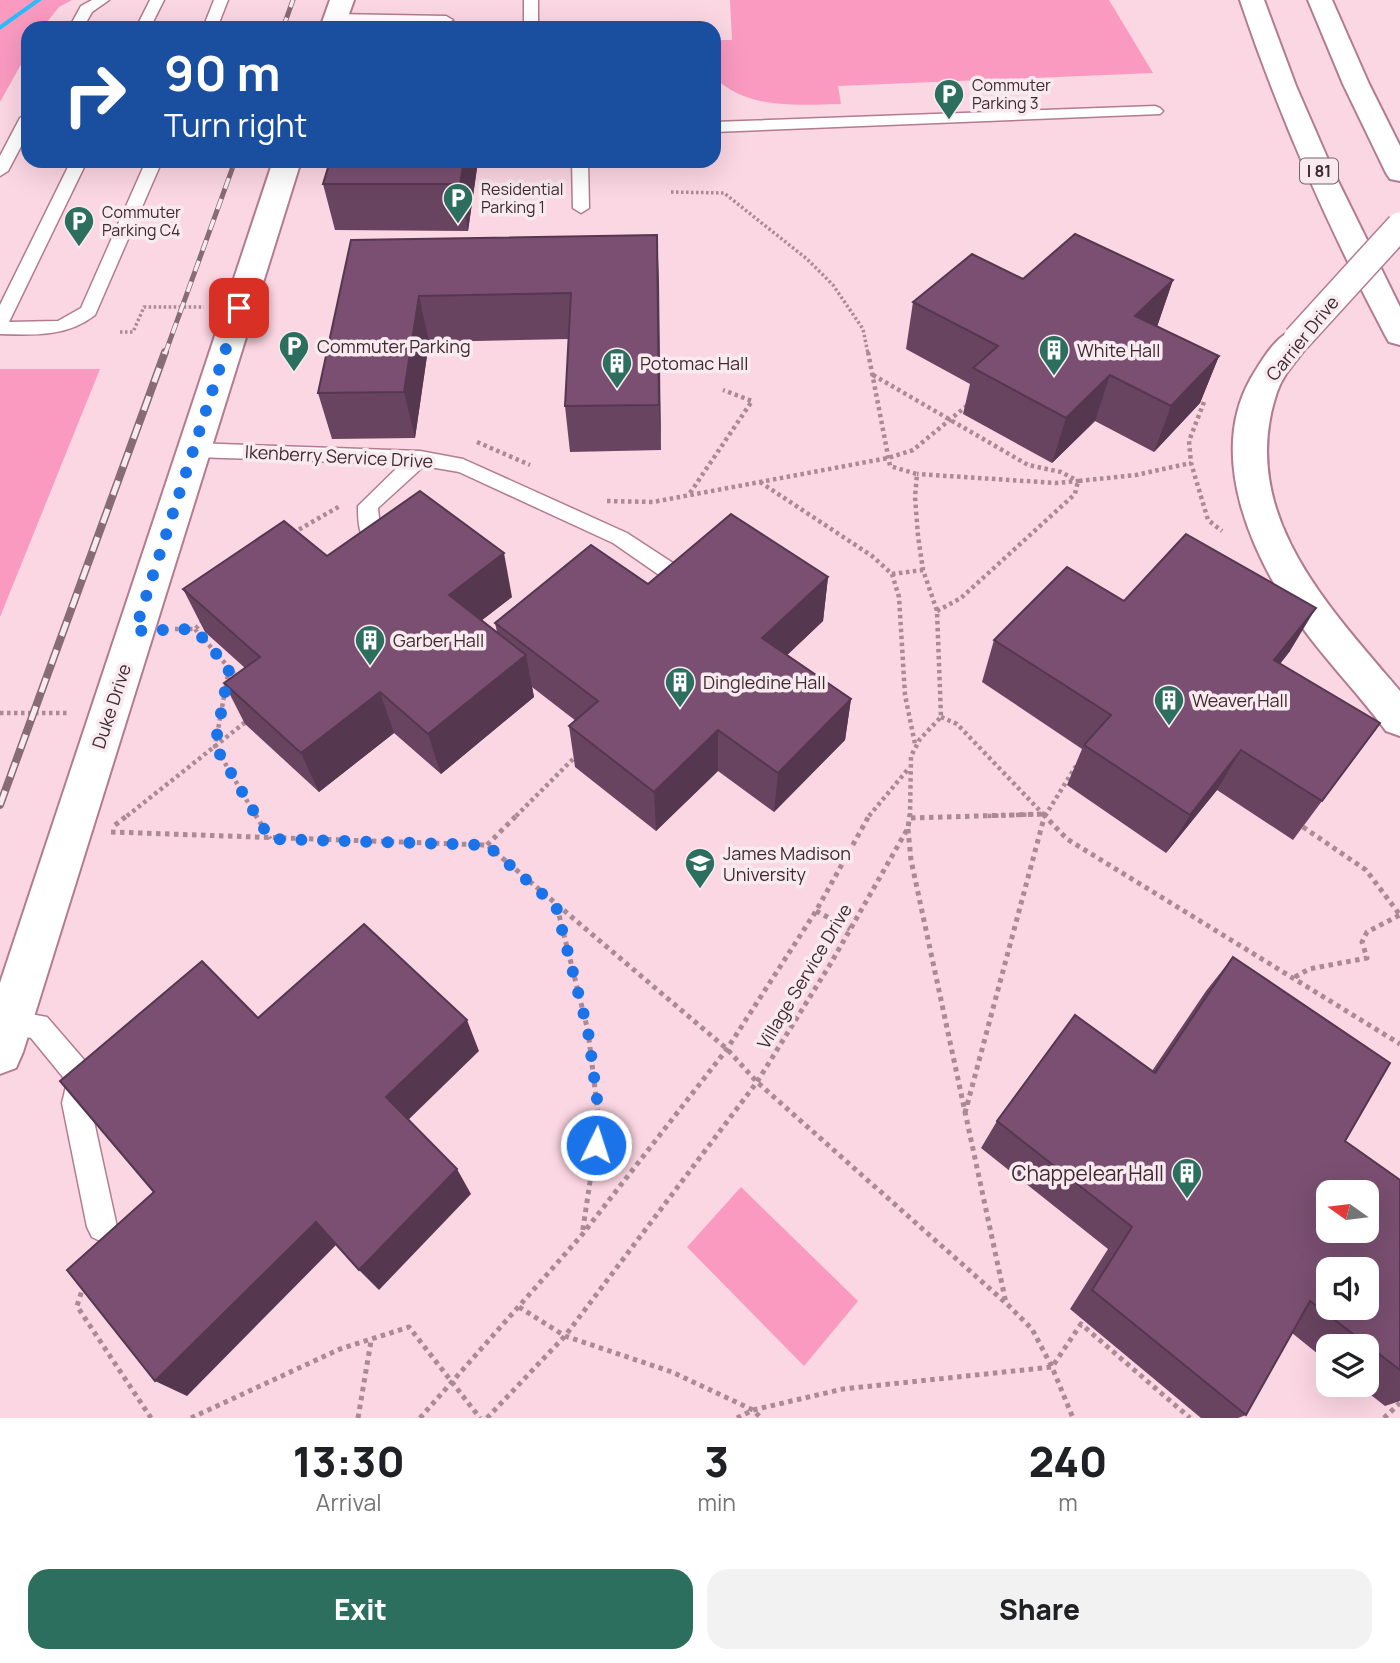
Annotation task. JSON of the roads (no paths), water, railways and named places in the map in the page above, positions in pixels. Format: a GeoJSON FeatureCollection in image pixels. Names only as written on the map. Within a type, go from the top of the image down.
{"type":"FeatureCollection","features":[{"type":"Feature","properties":{"kind":"main road","name":"I 81"},"geometry":{"type":"LineString","coordinates":[[1252,0],[1303,134],[1349,239],[1400,335]]}},
{"type":"Feature","properties":{"kind":"main road"},"geometry":{"type":"LineString","coordinates":[[1320,0],[1356,83],[1400,173]]}},
{"type":"Feature","properties":{"kind":"main road","name":"Duke Drive"},"geometry":{"type":"LineString","coordinates":[[5,1037],[285,168]]}},
{"type":"Feature","properties":{"kind":"main road","name":"Carrier Drive"},"geometry":{"type":"LineString","coordinates":[[1400,226],[1272,369],[1260,393],[1253,419],[1252,468],[1259,501],[1277,553],[1303,599],[1329,637],[1400,720]]}},
{"type":"Feature","properties":{"kind":"lane"},"geometry":{"type":"LineString","coordinates":[[80,21],[86,9],[102,0]]}},
{"type":"Feature","properties":{"kind":"lane"},"geometry":{"type":"LineString","coordinates":[[146,21],[157,0]]}},
{"type":"Feature","properties":{"kind":"lane"},"geometry":{"type":"LineString","coordinates":[[213,21],[221,0]]}},
{"type":"Feature","properties":{"kind":"lane"},"geometry":{"type":"LineString","coordinates":[[531,0],[531,21]]}},
{"type":"Feature","properties":{"kind":"lane"},"geometry":{"type":"LineString","coordinates":[[336,15],[446,20]]}},
{"type":"Feature","properties":{"kind":"lane"},"geometry":{"type":"LineString","coordinates":[[721,127],[1155,111]]}},
{"type":"Feature","properties":{"kind":"lane"},"geometry":{"type":"LineString","coordinates":[[0,171],[21,131]]}},
{"type":"Feature","properties":{"kind":"lane"},"geometry":{"type":"LineString","coordinates":[[0,323],[76,168]]}},
{"type":"Feature","properties":{"kind":"lane"},"geometry":{"type":"LineString","coordinates":[[0,328],[60,327],[89,311],[151,168]]}},
{"type":"Feature","properties":{"kind":"lane"},"geometry":{"type":"LineString","coordinates":[[580,168],[580,208]]}},
{"type":"Feature","properties":{"kind":"lane","name":"Ikenberry Service Drive"},"geometry":{"type":"LineString","coordinates":[[193,450],[445,461],[480,472],[620,538],[669,571]]}},
{"type":"Feature","properties":{"kind":"lane"},"geometry":{"type":"LineString","coordinates":[[390,550],[370,531],[368,506],[420,458]]}},
{"type":"Feature","properties":{"kind":"lane"},"geometry":{"type":"LineString","coordinates":[[5,1037],[38,1026],[82,1078],[76,1103],[102,1227]]}},
{"type":"Feature","properties":{"kind":"waterway"},"geometry":{"type":"LineString","coordinates":[[0,28],[39,0]]}},
{"type":"Feature","properties":{"kind":"railway"},"geometry":{"type":"LineString","coordinates":[[286,21],[293,0]]}},
{"type":"Feature","properties":{"kind":"railway"},"geometry":{"type":"LineString","coordinates":[[165,354],[232,168]]}},
{"type":"Feature","properties":{"kind":"railway"},"geometry":{"type":"LineString","coordinates":[[0,805],[165,352]]}},
{"type":"Feature","properties":{"kind":"place","name":"Commuter Parking 3"},"geometry":{"type":"Point","coordinates":[949,121]}},
{"type":"Feature","properties":{"kind":"place","name":"Residential Parking 1"},"geometry":{"type":"Point","coordinates":[458,225]}},
{"type":"Feature","properties":{"kind":"place","name":"Commuter Parking C4"},"geometry":{"type":"Point","coordinates":[79,248]}},
{"type":"Feature","properties":{"kind":"place","name":"Commuter Parking"},"geometry":{"type":"Point","coordinates":[294,373]}},
{"type":"Feature","properties":{"kind":"place","name":"White Hall"},"geometry":{"type":"Point","coordinates":[1054,377]}},
{"type":"Feature","properties":{"kind":"place","name":"Potomac Hall"},"geometry":{"type":"Point","coordinates":[617,390]}},
{"type":"Feature","properties":{"kind":"place","name":"Garber Hall"},"geometry":{"type":"Point","coordinates":[370,667]}},
{"type":"Feature","properties":{"kind":"place","name":"Dingledine Hall"},"geometry":{"type":"Point","coordinates":[680,709]}},
{"type":"Feature","properties":{"kind":"place","name":"Weaver Hall"},"geometry":{"type":"Point","coordinates":[1169,727]}},
{"type":"Feature","properties":{"kind":"place","name":"James Madison University"},"geometry":{"type":"Point","coordinates":[700,890]}},
{"type":"Feature","properties":{"kind":"place","name":"Chappelear Hall"},"geometry":{"type":"Point","coordinates":[1187,1200]}}]}
